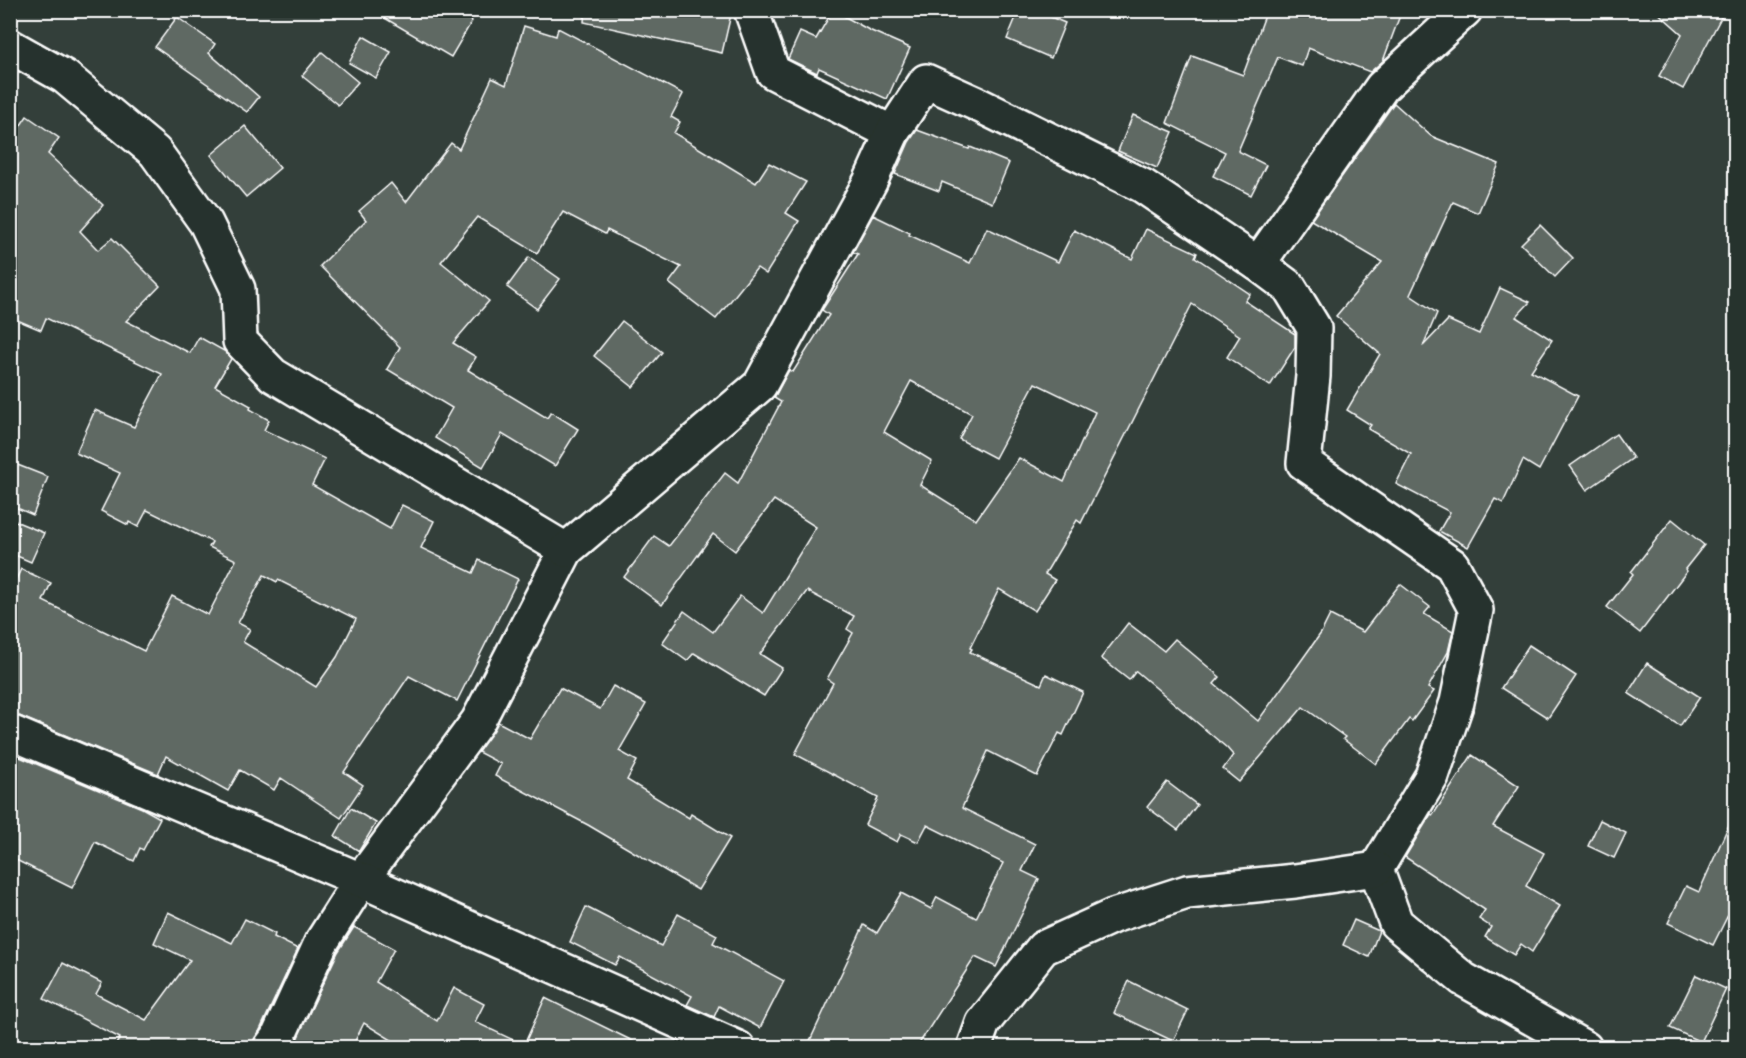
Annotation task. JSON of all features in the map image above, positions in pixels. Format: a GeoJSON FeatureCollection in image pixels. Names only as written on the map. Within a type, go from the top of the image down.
{"type":"FeatureCollection","features":[{"type":"Feature","properties":{"kind":"street"},"geometry":{"type":"LineString","coordinates":[[751,10],[773,72],[892,133]]}},
{"type":"Feature","properties":{"kind":"street"},"geometry":{"type":"LineString","coordinates":[[1258,264],[1382,87],[1466,10]]}},
{"type":"Feature","properties":{"kind":"street"},"geometry":{"type":"LineString","coordinates":[[10,46],[65,76],[155,152],[206,223],[238,289],[240,341],[273,375],[566,550]]}},
{"type":"Feature","properties":{"kind":"street"},"geometry":{"type":"LineString","coordinates":[[270,1047],[278,1037],[321,944],[361,880],[478,721],[566,550],[760,385],[870,182],[892,133],[926,81],[1143,186],[1289,287],[1314,328],[1313,376],[1304,464],[1452,565],[1476,610],[1457,702],[1432,776],[1376,868]]}},
{"type":"Feature","properties":{"kind":"street"},"geometry":{"type":"LineString","coordinates":[[10,732],[361,880],[738,1047]]}},
{"type":"Feature","properties":{"kind":"street"},"geometry":{"type":"LineString","coordinates":[[974,1047],[983,1023],[1043,948],[1113,915],[1187,892],[1376,868]]}},
{"type":"Feature","properties":{"kind":"street"},"geometry":{"type":"LineString","coordinates":[[1376,868],[1396,922],[1462,979],[1584,1047]]}},
{"type":"Feature","properties":{"kind":"building"},"geometry":{"type":"Polygon","coordinates":[[[371,10],[453,10],[472,21],[451,57],[371,10]]]}},
{"type":"Feature","properties":{"kind":"building"},"geometry":{"type":"Polygon","coordinates":[[[585,10],[732,10],[722,53],[584,22],[585,10]]]}},
{"type":"Feature","properties":{"kind":"building"},"geometry":{"type":"Polygon","coordinates":[[[833,10],[869,30],[910,48],[887,99],[819,68],[817,73],[788,59],[800,32],[816,39],[833,10]]]}},
{"type":"Feature","properties":{"kind":"building"},"geometry":{"type":"Polygon","coordinates":[[[1019,10],[1034,10],[1065,23],[1051,58],[1007,39],[1019,10]]]}},
{"type":"Feature","properties":{"kind":"building"},"geometry":{"type":"Polygon","coordinates":[[[1267,10],[1402,10],[1383,61],[1370,72],[1308,48],[1302,66],[1278,57],[1238,151],[1266,165],[1251,195],[1213,176],[1225,152],[1167,123],[1192,56],[1243,75],[1267,10]]]}},
{"type":"Feature","properties":{"kind":"building"},"geometry":{"type":"Polygon","coordinates":[[[1655,10],[1725,10],[1683,89],[1659,76],[1682,34],[1655,10]]]}},
{"type":"Feature","properties":{"kind":"building"},"geometry":{"type":"Polygon","coordinates":[[[177,17],[215,44],[209,53],[259,97],[247,112],[155,47],[177,17]]]}},
{"type":"Feature","properties":{"kind":"building"},"geometry":{"type":"Polygon","coordinates":[[[524,26],[556,36],[558,28],[683,94],[671,117],[680,122],[674,133],[756,183],[769,163],[806,182],[786,213],[799,221],[766,274],[757,268],[716,319],[669,283],[681,267],[607,230],[605,234],[563,212],[537,253],[477,217],[441,262],[489,301],[453,343],[476,357],[468,370],[547,418],[551,412],[578,429],[555,466],[502,434],[483,467],[435,438],[452,408],[387,369],[400,347],[320,266],[366,220],[359,211],[391,183],[406,202],[451,143],[459,149],[492,78],[506,85],[524,26]]]}},
{"type":"Feature","properties":{"kind":"building"},"geometry":{"type":"Polygon","coordinates":[[[363,36],[391,52],[376,78],[349,63],[363,36]]]}},
{"type":"Feature","properties":{"kind":"building"},"geometry":{"type":"Polygon","coordinates":[[[322,52],[358,82],[338,105],[302,76],[322,52]]]}},
{"type":"Feature","properties":{"kind":"building"},"geometry":{"type":"Polygon","coordinates":[[[1394,103],[1431,136],[1499,164],[1478,213],[1453,202],[1410,295],[1437,313],[1423,346],[1448,320],[1479,334],[1500,288],[1530,302],[1516,317],[1552,340],[1531,371],[1578,396],[1539,470],[1523,460],[1503,503],[1495,499],[1468,547],[1439,531],[1450,512],[1396,484],[1411,454],[1368,429],[1371,425],[1347,410],[1380,354],[1336,316],[1382,262],[1311,220],[1394,103]]]}},
{"type":"Feature","properties":{"kind":"building"},"geometry":{"type":"Polygon","coordinates":[[[1133,115],[1173,132],[1157,168],[1118,151],[1133,115]]]}},
{"type":"Feature","properties":{"kind":"building"},"geometry":{"type":"Polygon","coordinates":[[[27,116],[59,138],[48,154],[103,205],[80,231],[98,250],[112,238],[160,286],[126,321],[190,353],[199,337],[226,352],[231,359],[215,386],[251,406],[250,409],[269,420],[264,430],[325,459],[312,485],[390,529],[402,505],[434,521],[421,548],[473,573],[479,560],[518,579],[457,701],[409,676],[344,772],[363,785],[341,818],[281,778],[274,790],[240,770],[228,791],[166,756],[158,774],[10,714],[10,592],[21,569],[51,583],[43,601],[144,651],[172,596],[208,615],[236,560],[209,547],[212,542],[147,510],[138,527],[129,522],[128,525],[101,511],[120,473],[76,453],[95,410],[134,427],[162,374],[46,318],[41,330],[10,317],[10,141],[27,116]],[[264,575],[238,623],[250,629],[243,642],[316,687],[337,657],[356,619],[278,580],[277,582],[264,575]]]}},
{"type":"Feature","properties":{"kind":"building"},"geometry":{"type":"Polygon","coordinates":[[[245,126],[280,168],[246,197],[211,155],[245,126]]]}},
{"type":"Feature","properties":{"kind":"building"},"geometry":{"type":"Polygon","coordinates":[[[917,130],[969,149],[970,147],[1009,163],[992,203],[942,182],[939,191],[895,174],[917,130]]]}},
{"type":"Feature","properties":{"kind":"building"},"geometry":{"type":"Polygon","coordinates":[[[873,215],[910,233],[909,235],[970,263],[987,228],[1058,262],[1074,230],[1132,259],[1146,229],[1197,253],[1195,257],[1250,294],[1245,301],[1295,334],[1295,347],[1270,386],[1227,357],[1240,336],[1192,304],[1081,523],[1077,520],[1045,574],[1055,580],[1035,611],[999,589],[970,652],[1041,685],[1046,674],[1083,692],[1063,735],[1059,733],[1037,776],[988,751],[962,808],[1035,844],[1022,871],[1039,879],[996,967],[975,957],[917,1047],[807,1047],[864,925],[877,933],[901,893],[931,909],[937,897],[976,918],[1003,863],[927,825],[918,842],[901,834],[897,842],[865,825],[878,798],[795,754],[833,683],[827,679],[853,633],[847,629],[854,616],[807,591],[760,654],[782,668],[764,696],[694,653],[687,661],[662,643],[684,611],[713,632],[740,596],[763,613],[816,527],[774,500],[735,551],[713,534],[662,605],[624,577],[654,536],[669,546],[725,473],[738,483],[781,402],[774,398],[789,370],[793,372],[829,315],[822,310],[858,254],[853,252],[873,215]],[[911,381],[884,432],[932,461],[920,485],[976,520],[1019,458],[1064,482],[1095,412],[1035,383],[995,458],[959,439],[972,414],[911,381]]]}},
{"type":"Feature","properties":{"kind":"building"},"geometry":{"type":"Polygon","coordinates":[[[1540,225],[1573,258],[1555,277],[1521,244],[1540,225]]]}},
{"type":"Feature","properties":{"kind":"building"},"geometry":{"type":"Polygon","coordinates":[[[529,257],[560,279],[537,309],[507,287],[529,257]]]}},
{"type":"Feature","properties":{"kind":"building"},"geometry":{"type":"Polygon","coordinates":[[[622,321],[662,352],[633,387],[594,356],[622,321]]]}},
{"type":"Feature","properties":{"kind":"building"},"geometry":{"type":"Polygon","coordinates":[[[1616,434],[1633,458],[1587,490],[1570,466],[1616,434]]]}},
{"type":"Feature","properties":{"kind":"building"},"geometry":{"type":"Polygon","coordinates":[[[10,462],[48,477],[33,515],[10,505],[10,462]]]}},
{"type":"Feature","properties":{"kind":"building"},"geometry":{"type":"Polygon","coordinates":[[[10,519],[44,533],[31,562],[10,553],[10,519]]]}},
{"type":"Feature","properties":{"kind":"building"},"geometry":{"type":"Polygon","coordinates":[[[1672,519],[1704,545],[1640,633],[1607,607],[1672,519]]]}},
{"type":"Feature","properties":{"kind":"building"},"geometry":{"type":"Polygon","coordinates":[[[1400,584],[1430,607],[1424,614],[1453,631],[1448,652],[1428,688],[1434,691],[1412,721],[1409,719],[1376,764],[1343,739],[1345,737],[1303,707],[1239,782],[1223,769],[1233,755],[1227,748],[1136,671],[1129,680],[1101,658],[1128,623],[1164,651],[1175,639],[1220,677],[1214,684],[1258,721],[1321,633],[1330,615],[1363,632],[1400,584]]]}},
{"type":"Feature","properties":{"kind":"building"},"geometry":{"type":"Polygon","coordinates":[[[1529,645],[1576,676],[1548,718],[1501,688],[1529,645]]]}},
{"type":"Feature","properties":{"kind":"building"},"geometry":{"type":"Polygon","coordinates":[[[1647,663],[1700,697],[1680,726],[1628,693],[1647,663]]]}},
{"type":"Feature","properties":{"kind":"building"},"geometry":{"type":"Polygon","coordinates":[[[613,686],[646,704],[619,751],[637,761],[627,780],[689,818],[691,814],[730,838],[698,890],[588,825],[495,776],[501,764],[478,752],[498,722],[530,739],[560,688],[600,709],[613,686]]]}},
{"type":"Feature","properties":{"kind":"building"},"geometry":{"type":"Polygon","coordinates":[[[10,753],[142,808],[160,818],[143,850],[140,848],[134,861],[95,842],[72,888],[10,857],[10,753]]]}},
{"type":"Feature","properties":{"kind":"building"},"geometry":{"type":"Polygon","coordinates":[[[1472,755],[1519,786],[1493,826],[1544,853],[1526,886],[1560,906],[1532,952],[1521,944],[1514,955],[1485,937],[1491,927],[1479,919],[1485,910],[1405,857],[1431,814],[1433,815],[1472,755]]]}},
{"type":"Feature","properties":{"kind":"building"},"geometry":{"type":"Polygon","coordinates":[[[1167,782],[1197,805],[1178,830],[1147,807],[1167,782]]]}},
{"type":"Feature","properties":{"kind":"building"},"geometry":{"type":"Polygon","coordinates":[[[351,808],[376,823],[359,851],[335,836],[351,808]]]}},
{"type":"Feature","properties":{"kind":"building"},"geometry":{"type":"Polygon","coordinates":[[[1736,809],[1736,899],[1713,945],[1668,923],[1686,886],[1699,892],[1736,809]]]}},
{"type":"Feature","properties":{"kind":"building"},"geometry":{"type":"Polygon","coordinates":[[[1600,820],[1626,833],[1614,858],[1588,846],[1600,820]]]}},
{"type":"Feature","properties":{"kind":"building"},"geometry":{"type":"Polygon","coordinates":[[[586,907],[661,946],[678,914],[717,935],[713,943],[784,981],[760,1028],[719,1006],[714,1017],[687,1005],[692,996],[620,957],[615,965],[570,942],[586,907]]]}},
{"type":"Feature","properties":{"kind":"building"},"geometry":{"type":"Polygon","coordinates":[[[168,912],[232,943],[245,919],[298,949],[252,1047],[114,1047],[120,1038],[44,999],[63,963],[102,983],[96,994],[146,1020],[190,960],[154,943],[168,912]]]}},
{"type":"Feature","properties":{"kind":"building"},"geometry":{"type":"Polygon","coordinates":[[[1354,920],[1379,931],[1369,957],[1343,945],[1354,920]]]}},
{"type":"Feature","properties":{"kind":"building"},"geometry":{"type":"Polygon","coordinates":[[[354,927],[394,949],[376,982],[437,1021],[454,988],[484,1004],[475,1022],[524,1045],[545,998],[645,1047],[403,1047],[364,1023],[352,1047],[293,1047],[338,952],[354,927]]]}},
{"type":"Feature","properties":{"kind":"building"},"geometry":{"type":"Polygon","coordinates":[[[1696,975],[1726,989],[1701,1042],[1670,1028],[1696,975]]]}},
{"type":"Feature","properties":{"kind":"building"},"geometry":{"type":"Polygon","coordinates":[[[1129,981],[1188,1010],[1173,1041],[1114,1013],[1129,981]]]}}]}
